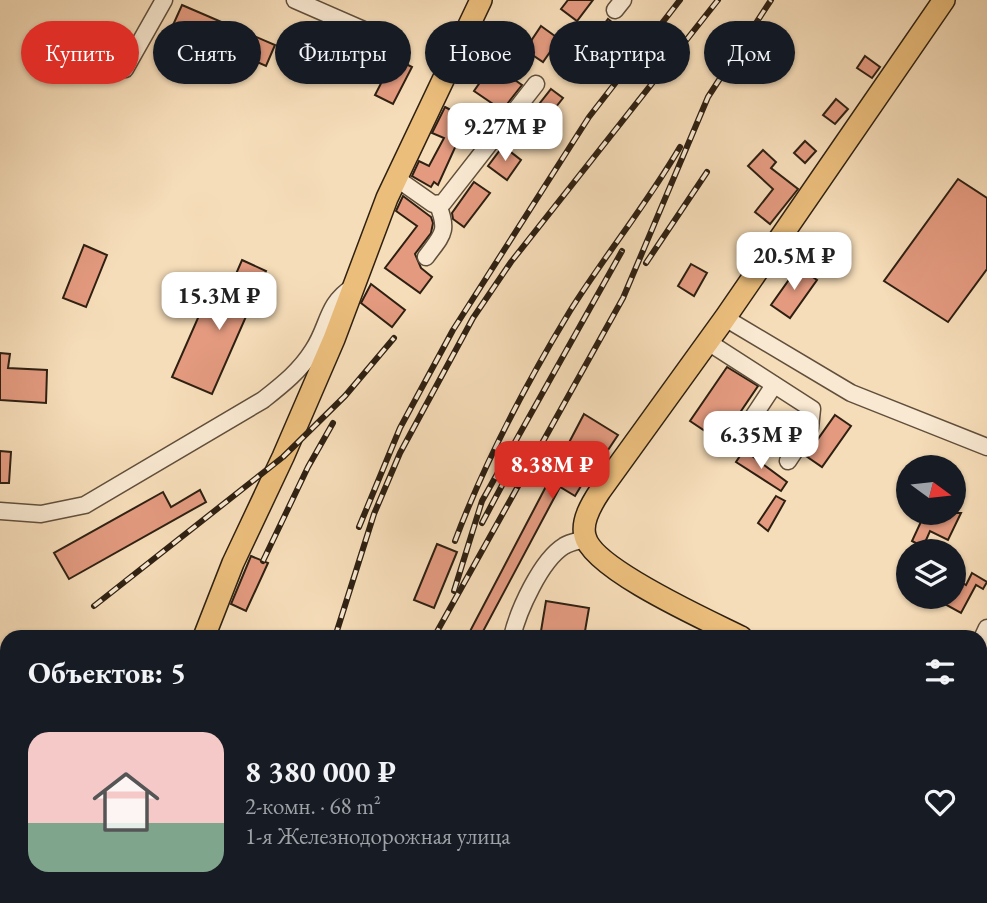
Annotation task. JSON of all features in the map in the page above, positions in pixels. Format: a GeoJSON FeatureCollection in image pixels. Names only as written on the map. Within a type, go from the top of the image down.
{"type":"FeatureCollection","features":[{"type":"Feature","properties":{"kind":"main road"},"geometry":{"type":"LineString","coordinates":[[207,630],[228,575],[284,457],[334,339],[396,178],[481,0]]}},
{"type":"Feature","properties":{"kind":"main road"},"geometry":{"type":"LineString","coordinates":[[728,630],[622,574],[599,558],[585,539],[587,517],[600,491],[726,318],[944,0]]}},
{"type":"Feature","properties":{"kind":"street"},"geometry":{"type":"LineString","coordinates":[[139,44],[164,0]]}},
{"type":"Feature","properties":{"kind":"street"},"geometry":{"type":"LineString","coordinates":[[295,0],[343,21]]}},
{"type":"Feature","properties":{"kind":"street"},"geometry":{"type":"LineString","coordinates":[[438,205],[448,197],[536,84]]}},
{"type":"Feature","properties":{"kind":"street"},"geometry":{"type":"LineString","coordinates":[[396,178],[438,205],[444,218],[444,233],[426,257]]}},
{"type":"Feature","properties":{"kind":"street"},"geometry":{"type":"LineString","coordinates":[[0,511],[41,514],[85,505],[263,400],[290,379],[314,349],[337,297],[353,287]]}},
{"type":"Feature","properties":{"kind":"street"},"geometry":{"type":"LineString","coordinates":[[726,318],[851,393],[987,446]]}},
{"type":"Feature","properties":{"kind":"street"},"geometry":{"type":"LineString","coordinates":[[708,342],[812,409],[810,428],[788,461]]}},
{"type":"Feature","properties":{"kind":"street"},"geometry":{"type":"LineString","coordinates":[[749,423],[774,385]]}},
{"type":"Feature","properties":{"kind":"street"},"geometry":{"type":"LineString","coordinates":[[515,630],[531,590],[554,555],[565,545],[585,539]]}},
{"type":"Feature","properties":{"kind":"building"},"geometry":{"type":"Polygon","coordinates":[[[568,0],[593,0],[577,21],[561,9],[568,0]]]}},
{"type":"Feature","properties":{"kind":"building"},"geometry":{"type":"Polygon","coordinates":[[[182,5],[219,21],[175,21],[182,5]]]}},
{"type":"Feature","properties":{"kind":"building"},"geometry":{"type":"Polygon","coordinates":[[[541,26],[549,32],[549,53],[543,62],[535,57],[535,35],[541,26]]]}},
{"type":"Feature","properties":{"kind":"building"},"geometry":{"type":"Polygon","coordinates":[[[261,39],[275,45],[266,66],[261,64],[261,39]]]}},
{"type":"Feature","properties":{"kind":"building"},"geometry":{"type":"Polygon","coordinates":[[[865,56],[880,67],[872,78],[857,68],[865,56]]]}},
{"type":"Feature","properties":{"kind":"building"},"geometry":{"type":"Polygon","coordinates":[[[381,84],[403,84],[393,104],[375,95],[381,84]]]}},
{"type":"Feature","properties":{"kind":"building"},"geometry":{"type":"Polygon","coordinates":[[[479,84],[522,85],[490,126],[482,119],[493,104],[474,91],[479,84]]]}},
{"type":"Feature","properties":{"kind":"building"},"geometry":{"type":"Polygon","coordinates":[[[551,89],[563,98],[548,117],[536,108],[551,89]]]}},
{"type":"Feature","properties":{"kind":"building"},"geometry":{"type":"Polygon","coordinates":[[[836,99],[848,109],[835,124],[823,115],[836,99]]]}},
{"type":"Feature","properties":{"kind":"building"},"geometry":{"type":"Polygon","coordinates":[[[445,107],[468,119],[438,185],[434,182],[431,187],[412,176],[419,161],[429,166],[444,138],[432,133],[445,107]]]}},
{"type":"Feature","properties":{"kind":"building"},"geometry":{"type":"Polygon","coordinates":[[[805,141],[816,151],[805,163],[794,153],[805,141]]]}},
{"type":"Feature","properties":{"kind":"building"},"geometry":{"type":"Polygon","coordinates":[[[503,146],[521,160],[507,180],[488,166],[503,146]]]}},
{"type":"Feature","properties":{"kind":"building"},"geometry":{"type":"Polygon","coordinates":[[[763,150],[776,162],[771,168],[798,189],[770,224],[755,212],[773,189],[748,166],[763,150]]]}},
{"type":"Feature","properties":{"kind":"building"},"geometry":{"type":"Polygon","coordinates":[[[958,179],[987,198],[987,269],[948,322],[884,281],[958,179]]]}},
{"type":"Feature","properties":{"kind":"building"},"geometry":{"type":"Polygon","coordinates":[[[474,182],[490,193],[464,227],[453,219],[452,213],[474,182]]]}},
{"type":"Feature","properties":{"kind":"building"},"geometry":{"type":"Polygon","coordinates":[[[403,196],[431,217],[433,223],[431,233],[415,254],[421,268],[432,277],[420,293],[385,268],[417,226],[396,211],[403,196]]]}},
{"type":"Feature","properties":{"kind":"building"},"geometry":{"type":"Polygon","coordinates":[[[84,245],[107,255],[86,307],[63,298],[84,245]]]}},
{"type":"Feature","properties":{"kind":"building"},"geometry":{"type":"Polygon","coordinates":[[[242,260],[266,271],[212,394],[172,377],[201,311],[217,318],[242,260]]]}},
{"type":"Feature","properties":{"kind":"building"},"geometry":{"type":"Polygon","coordinates":[[[691,264],[707,273],[694,296],[678,286],[691,264]]]}},
{"type":"Feature","properties":{"kind":"building"},"geometry":{"type":"Polygon","coordinates":[[[798,267],[817,280],[790,318],[771,305],[798,267]]]}},
{"type":"Feature","properties":{"kind":"building"},"geometry":{"type":"Polygon","coordinates":[[[371,284],[405,310],[392,327],[361,303],[371,284]]]}},
{"type":"Feature","properties":{"kind":"building"},"geometry":{"type":"Polygon","coordinates":[[[0,353],[10,354],[8,368],[47,370],[46,403],[0,400],[0,353]]]}},
{"type":"Feature","properties":{"kind":"building"},"geometry":{"type":"Polygon","coordinates":[[[727,367],[758,386],[735,420],[741,429],[735,438],[729,434],[723,443],[690,421],[727,367]]]}},
{"type":"Feature","properties":{"kind":"building"},"geometry":{"type":"Polygon","coordinates":[[[584,414],[618,435],[598,465],[595,463],[575,496],[560,487],[484,630],[471,630],[584,414]]]}},
{"type":"Feature","properties":{"kind":"building"},"geometry":{"type":"Polygon","coordinates":[[[835,415],[851,426],[822,467],[806,456],[835,415]]]}},
{"type":"Feature","properties":{"kind":"building"},"geometry":{"type":"Polygon","coordinates":[[[744,450],[787,482],[781,491],[736,462],[744,450]]]}},
{"type":"Feature","properties":{"kind":"building"},"geometry":{"type":"Polygon","coordinates":[[[0,451],[11,452],[9,483],[0,483],[0,451]]]}},
{"type":"Feature","properties":{"kind":"building"},"geometry":{"type":"Polygon","coordinates":[[[200,490],[206,502],[69,579],[54,553],[163,492],[171,507],[200,490]]]}},
{"type":"Feature","properties":{"kind":"building"},"geometry":{"type":"Polygon","coordinates":[[[776,496],[785,501],[768,531],[758,523],[776,496]]]}},
{"type":"Feature","properties":{"kind":"building"},"geometry":{"type":"Polygon","coordinates":[[[919,525],[955,525],[948,539],[930,531],[926,539],[913,539],[919,525]]]}},
{"type":"Feature","properties":{"kind":"building"},"geometry":{"type":"Polygon","coordinates":[[[437,544],[457,552],[434,608],[414,600],[437,544]]]}},
{"type":"Feature","properties":{"kind":"building"},"geometry":{"type":"Polygon","coordinates":[[[251,556],[268,563],[246,611],[231,604],[251,556]]]}},
{"type":"Feature","properties":{"kind":"building"},"geometry":{"type":"Polygon","coordinates":[[[972,573],[987,582],[983,589],[976,585],[966,604],[966,585],[972,573]]]}},
{"type":"Feature","properties":{"kind":"building"},"geometry":{"type":"Polygon","coordinates":[[[546,601],[589,608],[585,630],[541,630],[546,601]]]}},
{"type":"Feature","properties":{"kind":"railway"},"geometry":{"type":"LineString","coordinates":[[359,527],[400,428],[453,330],[589,117],[680,0]]}},
{"type":"Feature","properties":{"kind":"railway"},"geometry":{"type":"LineString","coordinates":[[337,630],[374,514],[400,453],[473,318],[511,262],[718,0]]}},
{"type":"Feature","properties":{"kind":"railway"},"geometry":{"type":"LineString","coordinates":[[438,630],[623,298],[708,97],[771,0]]}},
{"type":"Feature","properties":{"kind":"railway"},"geometry":{"type":"LineString","coordinates":[[455,541],[493,452],[538,366],[583,290],[680,147]]}},
{"type":"Feature","properties":{"kind":"railway"},"geometry":{"type":"LineString","coordinates":[[646,263],[707,172]]}},
{"type":"Feature","properties":{"kind":"railway"},"geometry":{"type":"LineString","coordinates":[[454,591],[482,501],[622,251]]}},
{"type":"Feature","properties":{"kind":"railway"},"geometry":{"type":"LineString","coordinates":[[94,606],[283,457],[345,396],[394,338]]}},
{"type":"Feature","properties":{"kind":"railway"},"geometry":{"type":"LineString","coordinates":[[263,561],[308,467],[333,423]]}},
{"type":"Feature","properties":{"kind":"railway"},"geometry":{"type":"LineString","coordinates":[[482,523],[507,476]]}}]}
